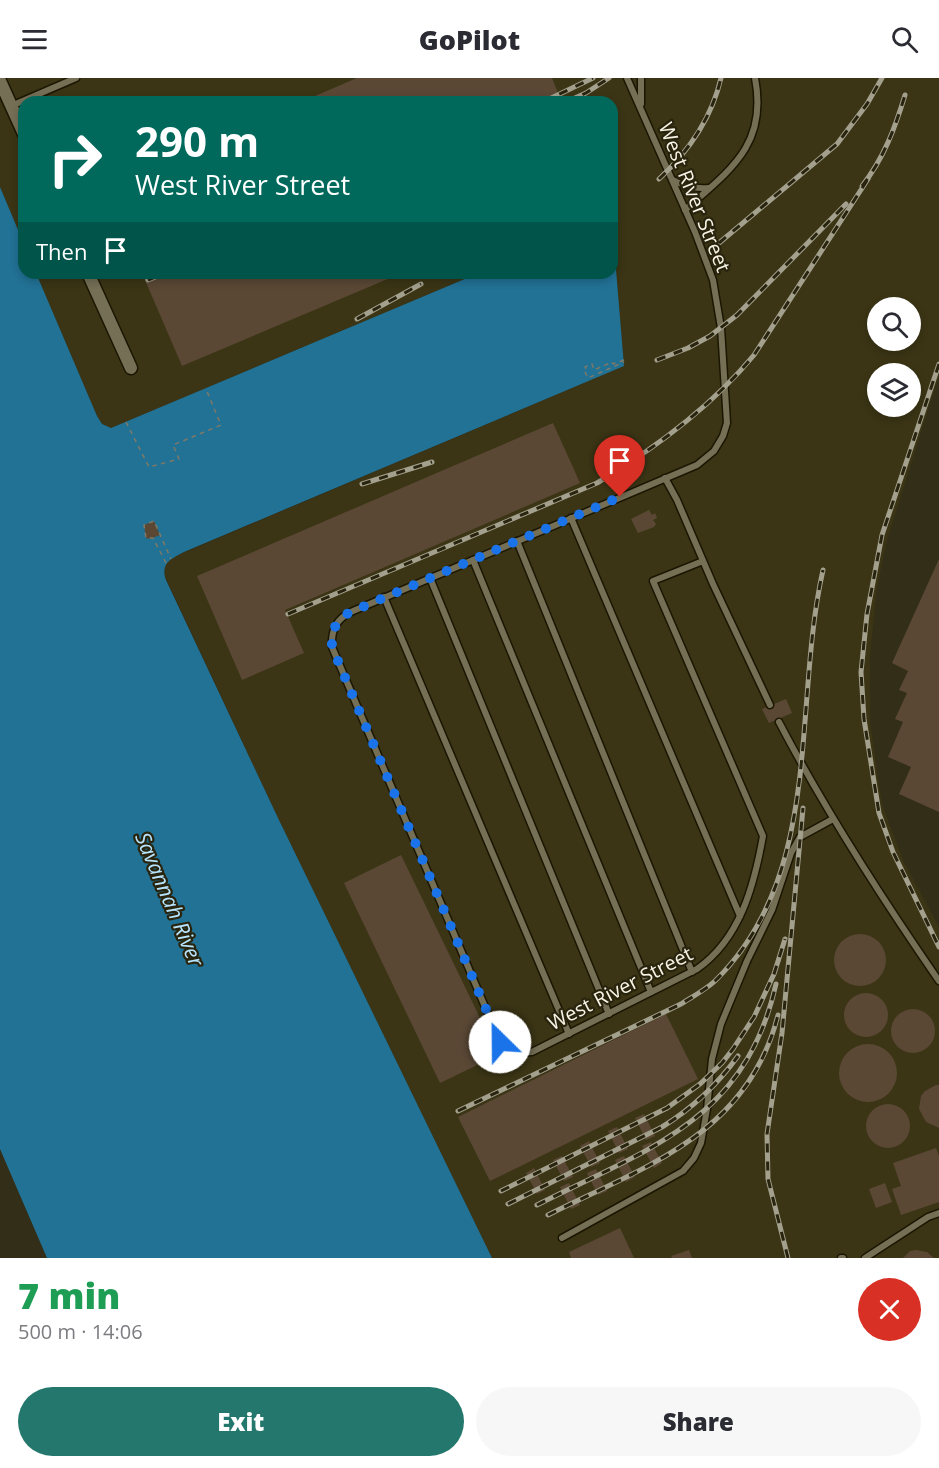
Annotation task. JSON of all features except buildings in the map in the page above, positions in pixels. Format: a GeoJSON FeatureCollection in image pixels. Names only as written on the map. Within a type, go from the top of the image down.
{"type":"FeatureCollection","features":[{"type":"Feature","properties":{"kind":"street"},"geometry":{"type":"LineString","coordinates":[[0,81],[18,121]]}},
{"type":"Feature","properties":{"kind":"street"},"geometry":{"type":"LineString","coordinates":[[91,279],[131,368]]}},
{"type":"Feature","properties":{"kind":"lane"},"geometry":{"type":"LineString","coordinates":[[34,96],[76,78]]}},
{"type":"Feature","properties":{"kind":"lane","name":"West River Street"},"geometry":{"type":"LineString","coordinates":[[627,78],[713,280],[721,328],[727,423],[723,436],[714,451],[697,465],[343,615],[336,623],[332,636],[332,647],[336,657],[500,1042],[509,1049],[522,1053],[532,1052],[692,972],[720,950],[740,916],[756,873],[763,836],[653,581],[703,561]]}},
{"type":"Feature","properties":{"kind":"lane"},"geometry":{"type":"LineString","coordinates":[[641,78],[641,109]]}},
{"type":"Feature","properties":{"kind":"lane"},"geometry":{"type":"LineString","coordinates":[[685,210],[739,159],[753,135],[759,106],[755,78]]}},
{"type":"Feature","properties":{"kind":"lane"},"geometry":{"type":"LineString","coordinates":[[11,106],[18,103]]}},
{"type":"Feature","properties":{"kind":"lane"},"geometry":{"type":"LineString","coordinates":[[672,180],[696,189],[710,188]]}},
{"type":"Feature","properties":{"kind":"lane"},"geometry":{"type":"LineString","coordinates":[[665,478],[770,705]]}},
{"type":"Feature","properties":{"kind":"lane"},"geometry":{"type":"LineString","coordinates":[[571,518],[740,916]]}},
{"type":"Feature","properties":{"kind":"lane"},"geometry":{"type":"LineString","coordinates":[[517,541],[692,972]]}},
{"type":"Feature","properties":{"kind":"lane"},"geometry":{"type":"LineString","coordinates":[[473,560],[651,993]]}},
{"type":"Feature","properties":{"kind":"lane"},"geometry":{"type":"LineString","coordinates":[[430,578],[609,1014]]}},
{"type":"Feature","properties":{"kind":"lane"},"geometry":{"type":"LineString","coordinates":[[384,597],[569,1034]]}},
{"type":"Feature","properties":{"kind":"lane"},"geometry":{"type":"LineString","coordinates":[[779,722],[801,766],[879,894],[939,981]]}},
{"type":"Feature","properties":{"kind":"lane"},"geometry":{"type":"LineString","coordinates":[[561,1238],[683,1171],[694,1158],[704,1131],[712,1059],[721,1024],[735,988],[772,910],[791,853],[801,837],[833,819]]}},
{"type":"Feature","properties":{"kind":"lane"},"geometry":{"type":"LineString","coordinates":[[865,1258],[928,1217],[939,1213]]}},
{"type":"Feature","properties":{"kind":"path"},"geometry":{"type":"LineString","coordinates":[[624,361],[588,378],[584,370],[592,364],[594,370],[612,362],[613,364],[624,361]]}},
{"type":"Feature","properties":{"kind":"path"},"geometry":{"type":"LineString","coordinates":[[126,422],[149,467],[179,459],[173,445],[221,425],[206,389]]}},
{"type":"Feature","properties":{"kind":"path"},"geometry":{"type":"LineString","coordinates":[[166,563],[153,538],[146,537],[144,525],[154,521],[171,559]]}},
{"type":"Feature","properties":{"kind":"shaded area"},"geometry":{"type":"Polygon","coordinates":[[[0,78],[939,78],[939,375],[887,540],[877,587],[870,656],[870,722],[882,805],[904,862],[939,927],[939,1258],[492,1258],[278,818],[165,576],[165,565],[172,558],[624,366],[617,279],[618,96],[18,96],[18,230],[0,187],[0,78]]]}},
{"type":"Feature","properties":{"kind":"shaded area"},"geometry":{"type":"Polygon","coordinates":[[[39,279],[465,279],[111,428],[102,424],[39,279]]]}},
{"type":"Feature","properties":{"kind":"water","name":"Savannah River"},"geometry":{"type":"Polygon","coordinates":[[[0,187],[18,230],[18,279],[39,279],[97,416],[102,424],[111,428],[465,279],[617,279],[624,366],[184,552],[171,559],[164,569],[166,580],[278,818],[492,1258],[47,1258],[0,1149],[0,187]]]}},
{"type":"Feature","properties":{"kind":"railway"},"geometry":{"type":"LineString","coordinates":[[556,96],[593,78]]}},
{"type":"Feature","properties":{"kind":"railway"},"geometry":{"type":"LineString","coordinates":[[579,96],[609,78]]}},
{"type":"Feature","properties":{"kind":"railway"},"geometry":{"type":"LineString","coordinates":[[659,179],[680,157],[705,120],[721,78]]}},
{"type":"Feature","properties":{"kind":"railway"},"geometry":{"type":"LineString","coordinates":[[719,243],[837,144],[867,104],[882,78]]}},
{"type":"Feature","properties":{"kind":"railway"},"geometry":{"type":"LineString","coordinates":[[862,186],[877,165],[888,142],[905,95]]}},
{"type":"Feature","properties":{"kind":"railway"},"geometry":{"type":"LineString","coordinates":[[288,614],[597,483],[640,456],[681,426],[719,392],[754,355],[868,179]]}},
{"type":"Feature","properties":{"kind":"railway"},"geometry":{"type":"LineString","coordinates":[[657,360],[688,348],[710,336],[737,315],[846,204]]}},
{"type":"Feature","properties":{"kind":"railway"},"geometry":{"type":"LineString","coordinates":[[357,319],[421,284]]}},
{"type":"Feature","properties":{"kind":"railway"},"geometry":{"type":"LineString","coordinates":[[939,364],[882,535],[867,614],[861,672],[864,719],[879,813],[893,852],[939,947]]}},
{"type":"Feature","properties":{"kind":"railway"},"geometry":{"type":"LineString","coordinates":[[362,484],[432,462]]}},
{"type":"Feature","properties":{"kind":"railway"},"geometry":{"type":"LineString","coordinates":[[458,1111],[681,1004],[715,981],[750,938],[774,890],[789,840],[799,786],[814,623],[823,570]]}},
{"type":"Feature","properties":{"kind":"railway"},"geometry":{"type":"LineString","coordinates":[[788,1258],[768,1179],[767,1134],[782,1033],[803,808]]}},
{"type":"Feature","properties":{"kind":"railway"},"geometry":{"type":"LineString","coordinates":[[501,1191],[667,1108],[700,1084],[722,1063],[754,1017],[774,974],[785,939]]}},
{"type":"Feature","properties":{"kind":"railway"},"geometry":{"type":"LineString","coordinates":[[537,1205],[654,1146],[687,1124],[716,1099],[741,1068],[761,1030],[776,984]]}},
{"type":"Feature","properties":{"kind":"railway"},"geometry":{"type":"LineString","coordinates":[[548,1215],[656,1162],[718,1118],[743,1090],[764,1056],[778,1015]]}},
{"type":"Feature","properties":{"kind":"railway"},"geometry":{"type":"LineString","coordinates":[[508,1204],[662,1127],[704,1095],[738,1056]]}},
{"type":"Feature","properties":{"kind":"route"},"geometry":{"type":"LineString","coordinates":[[500,1042],[332,647],[332,636],[336,623],[343,615],[620,497]]}}]}
